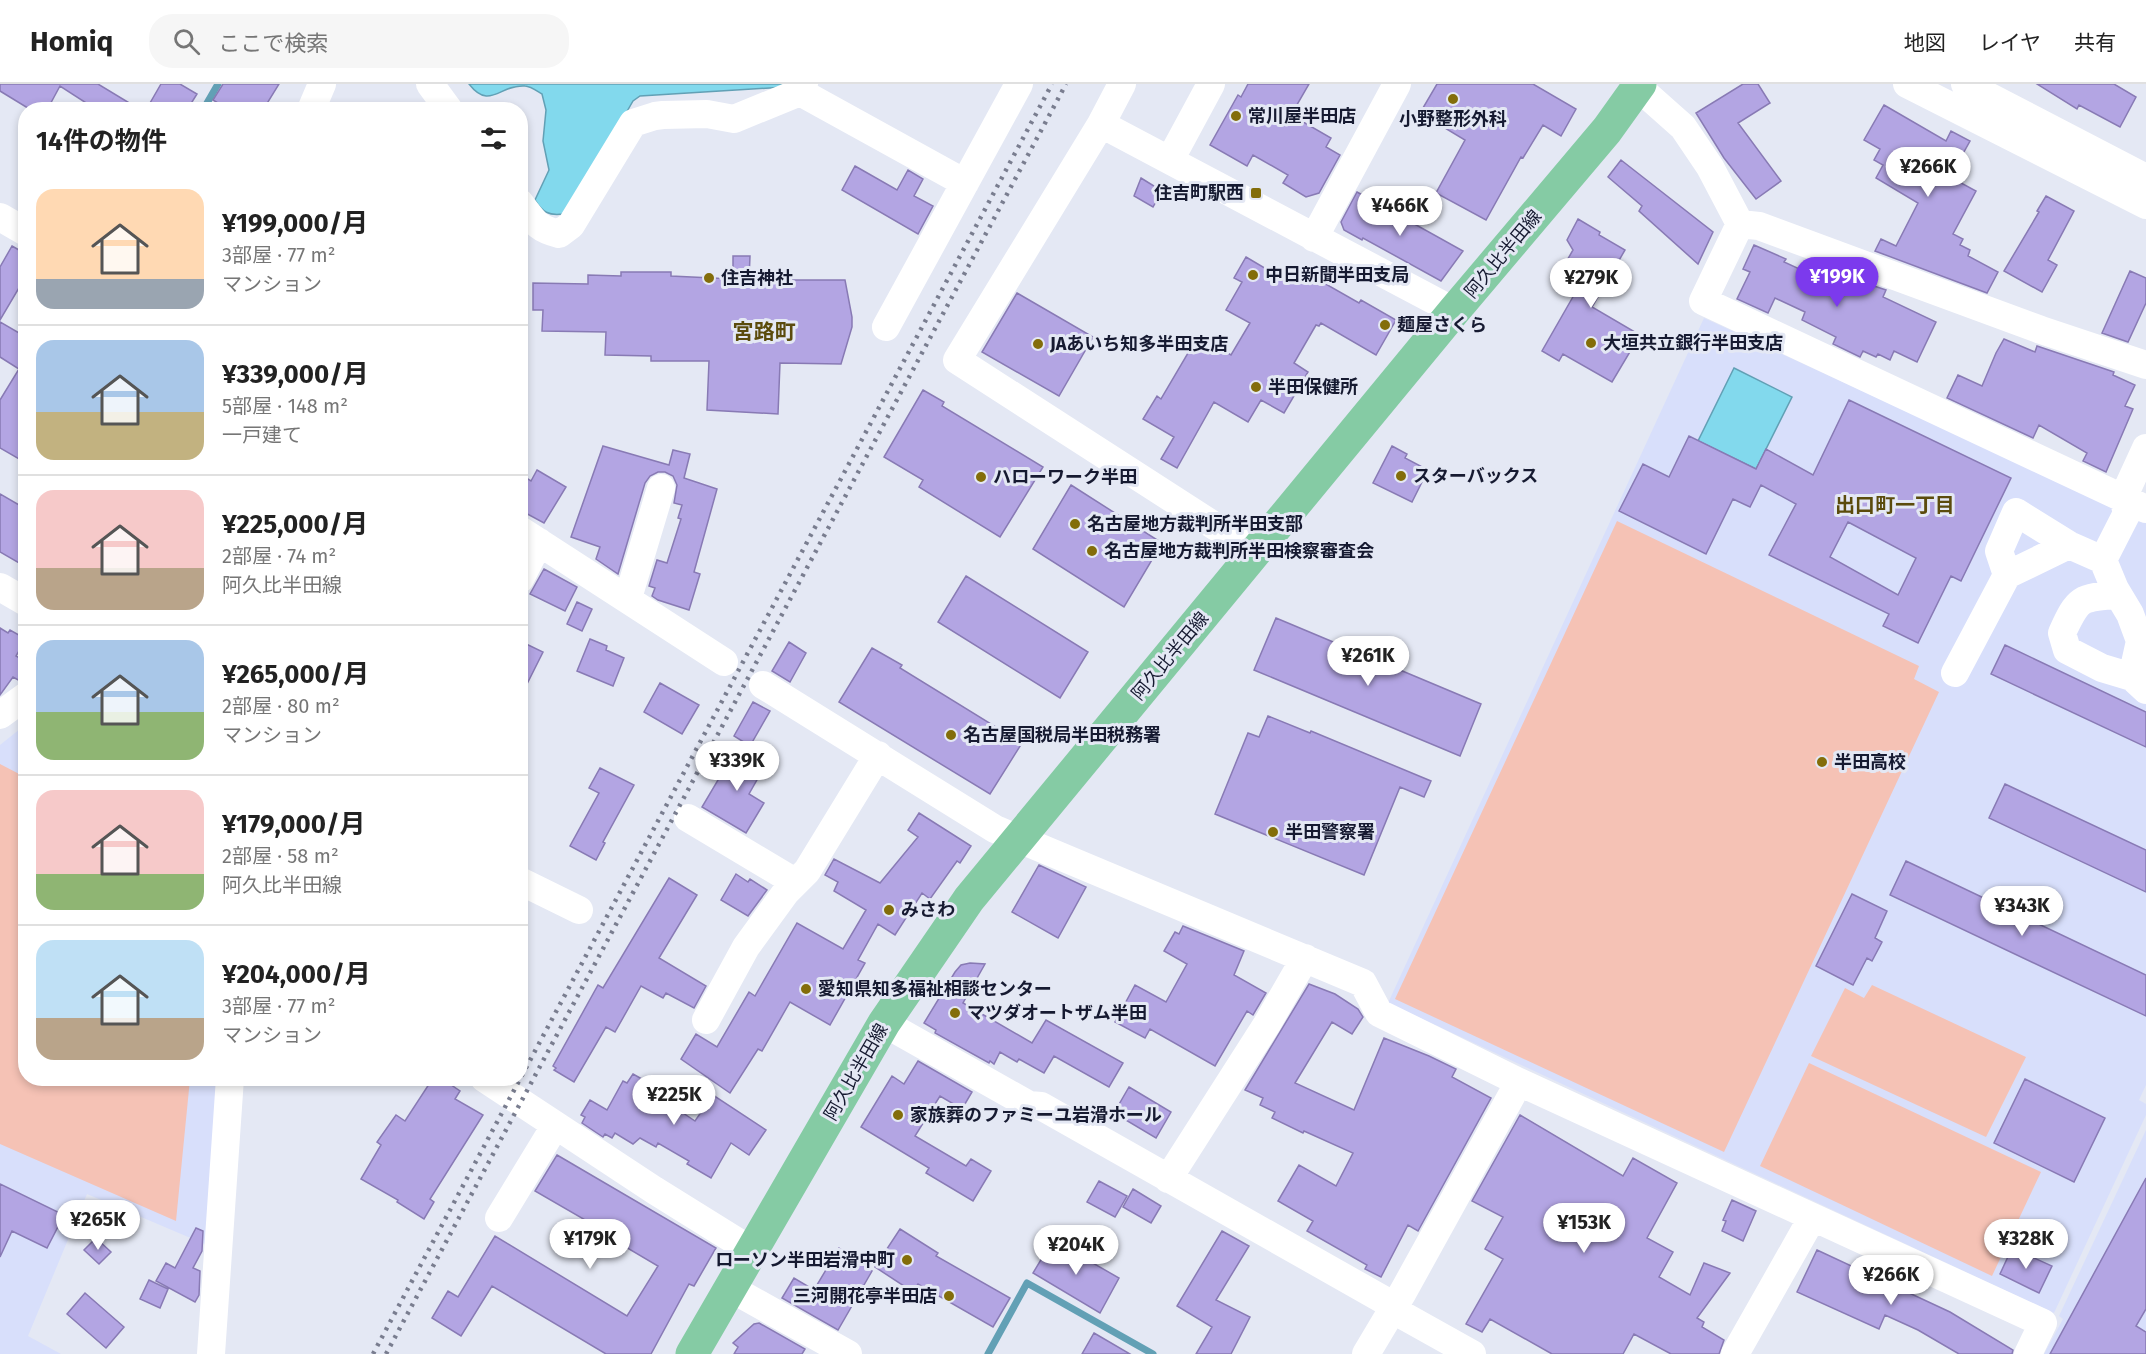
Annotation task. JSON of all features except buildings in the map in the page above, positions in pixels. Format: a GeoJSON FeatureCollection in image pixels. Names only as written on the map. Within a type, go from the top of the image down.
{"type":"FeatureCollection","features":[{"type":"Feature","properties":{"kind":"main road","name":"阿久比半田線"},"geometry":{"type":"LineString","coordinates":[[692,1354],[884,1023],[969,899],[1454,311],[1607,130],[1639,86]]}},
{"type":"Feature","properties":{"kind":"street"},"geometry":{"type":"LineString","coordinates":[[314,102],[322,84]]}},
{"type":"Feature","properties":{"kind":"street"},"geometry":{"type":"LineString","coordinates":[[430,84],[443,102]]}},
{"type":"Feature","properties":{"kind":"street"},"geometry":{"type":"LineString","coordinates":[[886,327],[1019,84]]}},
{"type":"Feature","properties":{"kind":"street"},"geometry":{"type":"LineString","coordinates":[[1122,84],[1101,124],[957,360],[1256,552]]}},
{"type":"Feature","properties":{"kind":"street"},"geometry":{"type":"LineString","coordinates":[[1170,160],[1211,84]]}},
{"type":"Feature","properties":{"kind":"street"},"geometry":{"type":"LineString","coordinates":[[1314,238],[1397,84]]}},
{"type":"Feature","properties":{"kind":"street"},"geometry":{"type":"LineString","coordinates":[[1907,84],[2146,205]]}},
{"type":"Feature","properties":{"kind":"street"},"geometry":{"type":"LineString","coordinates":[[1965,84],[2146,178]]}},
{"type":"Feature","properties":{"kind":"street"},"geometry":{"type":"LineString","coordinates":[[1639,86],[1683,127],[1710,166],[1740,224]]}},
{"type":"Feature","properties":{"kind":"street"},"geometry":{"type":"LineString","coordinates":[[528,213],[545,231],[559,234],[571,225],[633,123],[655,116],[674,115],[707,114],[734,119],[802,88],[965,183]]}},
{"type":"Feature","properties":{"kind":"street"},"geometry":{"type":"LineString","coordinates":[[1101,124],[1454,311]]}},
{"type":"Feature","properties":{"kind":"street"},"geometry":{"type":"LineString","coordinates":[[0,217],[18,227]]}},
{"type":"Feature","properties":{"kind":"street"},"geometry":{"type":"LineString","coordinates":[[1740,224],[1760,226],[2041,330],[2146,365]]}},
{"type":"Feature","properties":{"kind":"street"},"geometry":{"type":"LineString","coordinates":[[1740,224],[1703,301],[2134,504]]}},
{"type":"Feature","properties":{"kind":"street"},"geometry":{"type":"LineString","coordinates":[[2103,560],[2134,504],[2146,448]]}},
{"type":"Feature","properties":{"kind":"street"},"geometry":{"type":"LineString","coordinates":[[628,598],[661,488]]}},
{"type":"Feature","properties":{"kind":"street"},"geometry":{"type":"LineString","coordinates":[[2007,575],[1999,551],[2016,512],[2069,545],[2103,560],[2118,595],[2130,614],[2140,641],[2139,683],[2067,650],[2062,633],[2074,607],[2092,597],[2118,595]]}},
{"type":"Feature","properties":{"kind":"street"},"geometry":{"type":"LineString","coordinates":[[530,536],[724,662]]}},
{"type":"Feature","properties":{"kind":"street"},"geometry":{"type":"LineString","coordinates":[[1956,673],[2007,575],[2069,545]]}},
{"type":"Feature","properties":{"kind":"street"},"geometry":{"type":"LineString","coordinates":[[0,587],[18,597]]}},
{"type":"Feature","properties":{"kind":"street"},"geometry":{"type":"LineString","coordinates":[[763,685],[995,829],[1363,983],[1379,1013],[1519,1082],[2043,1323],[2028,1354]]}},
{"type":"Feature","properties":{"kind":"street"},"geometry":{"type":"LineString","coordinates":[[0,715],[18,702]]}},
{"type":"Feature","properties":{"kind":"street"},"geometry":{"type":"LineString","coordinates":[[706,1020],[746,947],[795,882],[807,871],[878,755]]}},
{"type":"Feature","properties":{"kind":"street"},"geometry":{"type":"LineString","coordinates":[[688,818],[795,882]]}},
{"type":"Feature","properties":{"kind":"street"},"geometry":{"type":"LineString","coordinates":[[528,885],[579,910]]}},
{"type":"Feature","properties":{"kind":"street"},"geometry":{"type":"LineString","coordinates":[[1168,1179],[1267,1024],[1305,958]]}},
{"type":"Feature","properties":{"kind":"street"},"geometry":{"type":"LineString","coordinates":[[884,1023],[1029,1105],[1041,1106],[1382,1299],[1393,1308],[1472,1354]]}},
{"type":"Feature","properties":{"kind":"street"},"geometry":{"type":"LineString","coordinates":[[1366,1354],[1519,1082]]}},
{"type":"Feature","properties":{"kind":"street"},"geometry":{"type":"LineString","coordinates":[[211,1354],[229,1086]]}},
{"type":"Feature","properties":{"kind":"street"},"geometry":{"type":"LineString","coordinates":[[496,1086],[752,1251]]}},
{"type":"Feature","properties":{"kind":"street"},"geometry":{"type":"LineString","coordinates":[[499,1218],[555,1126]]}},
{"type":"Feature","properties":{"kind":"street"},"geometry":{"type":"LineString","coordinates":[[1735,1354],[1812,1218]]}},
{"type":"Feature","properties":{"kind":"street"},"geometry":{"type":"LineString","coordinates":[[730,1288],[848,1354]]}},
{"type":"Feature","properties":{"kind":"shaded area","name":"半田高校"},"geometry":{"type":"Polygon","coordinates":[[[1704,318],[2146,522],[2146,1085],[2139,1100],[2146,1104],[2146,1115],[2054,1313],[1388,1003],[1704,318]]]}},
{"type":"Feature","properties":{"kind":"shaded area"},"geometry":{"type":"Polygon","coordinates":[[[1617,521],[1919,666],[1914,679],[1939,692],[1724,1152],[1395,999],[1617,521]]]}},
{"type":"Feature","properties":{"kind":"shaded area"},"geometry":{"type":"Polygon","coordinates":[[[18,731],[18,1086],[218,1086],[207,1245],[87,1194],[28,1336],[61,1354],[0,1354],[0,745],[18,731]]]}},
{"type":"Feature","properties":{"kind":"shaded area"},"geometry":{"type":"Polygon","coordinates":[[[0,764],[18,773],[18,1086],[189,1086],[176,1221],[0,1144],[0,764]]]}},
{"type":"Feature","properties":{"kind":"shaded area"},"geometry":{"type":"Polygon","coordinates":[[[1872,985],[2026,1057],[1986,1137],[1811,1056],[1845,988],[1864,998],[1872,985]]]}},
{"type":"Feature","properties":{"kind":"shaded area"},"geometry":{"type":"Polygon","coordinates":[[[1809,1063],[2041,1172],[1992,1276],[1760,1166],[1809,1063]]]}},
{"type":"Feature","properties":{"kind":"shaded area"},"geometry":{"type":"Polygon","coordinates":[[[2146,1130],[2146,1354],[2044,1354],[2063,1319],[2059,1316],[2146,1130]]]}},
{"type":"Feature","properties":{"kind":"water"},"geometry":{"type":"Polygon","coordinates":[[[469,84],[787,84],[785,87],[640,96],[633,101],[583,188],[563,214],[550,214],[540,208],[535,200],[549,170],[543,141],[546,110],[542,94],[525,86],[516,86],[489,96],[476,92],[469,84]]]}},
{"type":"Feature","properties":{"kind":"water"},"geometry":{"type":"Polygon","coordinates":[[[1734,368],[1792,397],[1756,469],[1698,441],[1734,368]]]}},
{"type":"Feature","properties":{"kind":"waterway"},"geometry":{"type":"LineString","coordinates":[[208,102],[218,84]]}},
{"type":"Feature","properties":{"kind":"waterway"},"geometry":{"type":"LineString","coordinates":[[988,1354],[1027,1283],[1153,1354]]}},
{"type":"Feature","properties":{"kind":"railway"},"geometry":{"type":"LineString","coordinates":[[528,1064],[1052,84]]}},
{"type":"Feature","properties":{"kind":"railway"},"geometry":{"type":"LineString","coordinates":[[386,1354],[1066,84]]}},
{"type":"Feature","properties":{"kind":"railway"},"geometry":{"type":"LineString","coordinates":[[373,1354],[516,1086]]}},
{"type":"Feature","properties":{"kind":"place","name":"小野整形外科"},"geometry":{"type":"Point","coordinates":[1453,99]}},
{"type":"Feature","properties":{"kind":"place","name":"常川屋半田店"},"geometry":{"type":"Point","coordinates":[1236,116]}},
{"type":"Feature","properties":{"kind":"place","name":"住吉町駅西"},"geometry":{"type":"Point","coordinates":[1256,193]}},
{"type":"Feature","properties":{"kind":"place","name":"中日新聞半田支局"},"geometry":{"type":"Point","coordinates":[1253,275]}},
{"type":"Feature","properties":{"kind":"place","name":"住吉神社"},"geometry":{"type":"Point","coordinates":[709,278]}},
{"type":"Feature","properties":{"kind":"place","name":"麺屋さくら"},"geometry":{"type":"Point","coordinates":[1385,325]}},
{"type":"Feature","properties":{"kind":"place","name":"大垣共立銀行半田支店"},"geometry":{"type":"Point","coordinates":[1591,343]}},
{"type":"Feature","properties":{"kind":"place","name":"JAあいち知多半田支店"},"geometry":{"type":"Point","coordinates":[1038,344]}},
{"type":"Feature","properties":{"kind":"place","name":"半田保健所"},"geometry":{"type":"Point","coordinates":[1256,387]}},
{"type":"Feature","properties":{"kind":"place","name":"スターバックス"},"geometry":{"type":"Point","coordinates":[1401,476]}},
{"type":"Feature","properties":{"kind":"place","name":"ハローワーク半田"},"geometry":{"type":"Point","coordinates":[981,477]}},
{"type":"Feature","properties":{"kind":"place","name":"名古屋地方裁判所半田支部"},"geometry":{"type":"Point","coordinates":[1075,524]}},
{"type":"Feature","properties":{"kind":"place","name":"名古屋地方裁判所半田検察審査会"},"geometry":{"type":"Point","coordinates":[1092,551]}},
{"type":"Feature","properties":{"kind":"place","name":"名古屋国税局半田税務署"},"geometry":{"type":"Point","coordinates":[951,735]}},
{"type":"Feature","properties":{"kind":"place","name":"半田高校"},"geometry":{"type":"Point","coordinates":[1822,762]}},
{"type":"Feature","properties":{"kind":"place","name":"半田警察署"},"geometry":{"type":"Point","coordinates":[1273,832]}},
{"type":"Feature","properties":{"kind":"place","name":"みさわ"},"geometry":{"type":"Point","coordinates":[889,910]}},
{"type":"Feature","properties":{"kind":"place","name":"愛知県知多福祉相談センター"},"geometry":{"type":"Point","coordinates":[806,989]}},
{"type":"Feature","properties":{"kind":"place","name":"マツダオートザム半田"},"geometry":{"type":"Point","coordinates":[955,1013]}},
{"type":"Feature","properties":{"kind":"place","name":"家族葬のファミーユ岩滑ホール"},"geometry":{"type":"Point","coordinates":[898,1115]}},
{"type":"Feature","properties":{"kind":"place","name":"ローソン半田岩滑中町"},"geometry":{"type":"Point","coordinates":[907,1260]}},
{"type":"Feature","properties":{"kind":"place","name":"三河開花亭半田店"},"geometry":{"type":"Point","coordinates":[949,1296]}},
{"type":"Feature","properties":{"kind":"district","name":"宮路町"},"geometry":{"type":"Point","coordinates":[764,332]}},
{"type":"Feature","properties":{"kind":"district","name":"出口町一丁目"},"geometry":{"type":"Point","coordinates":[1895,505]}}]}
